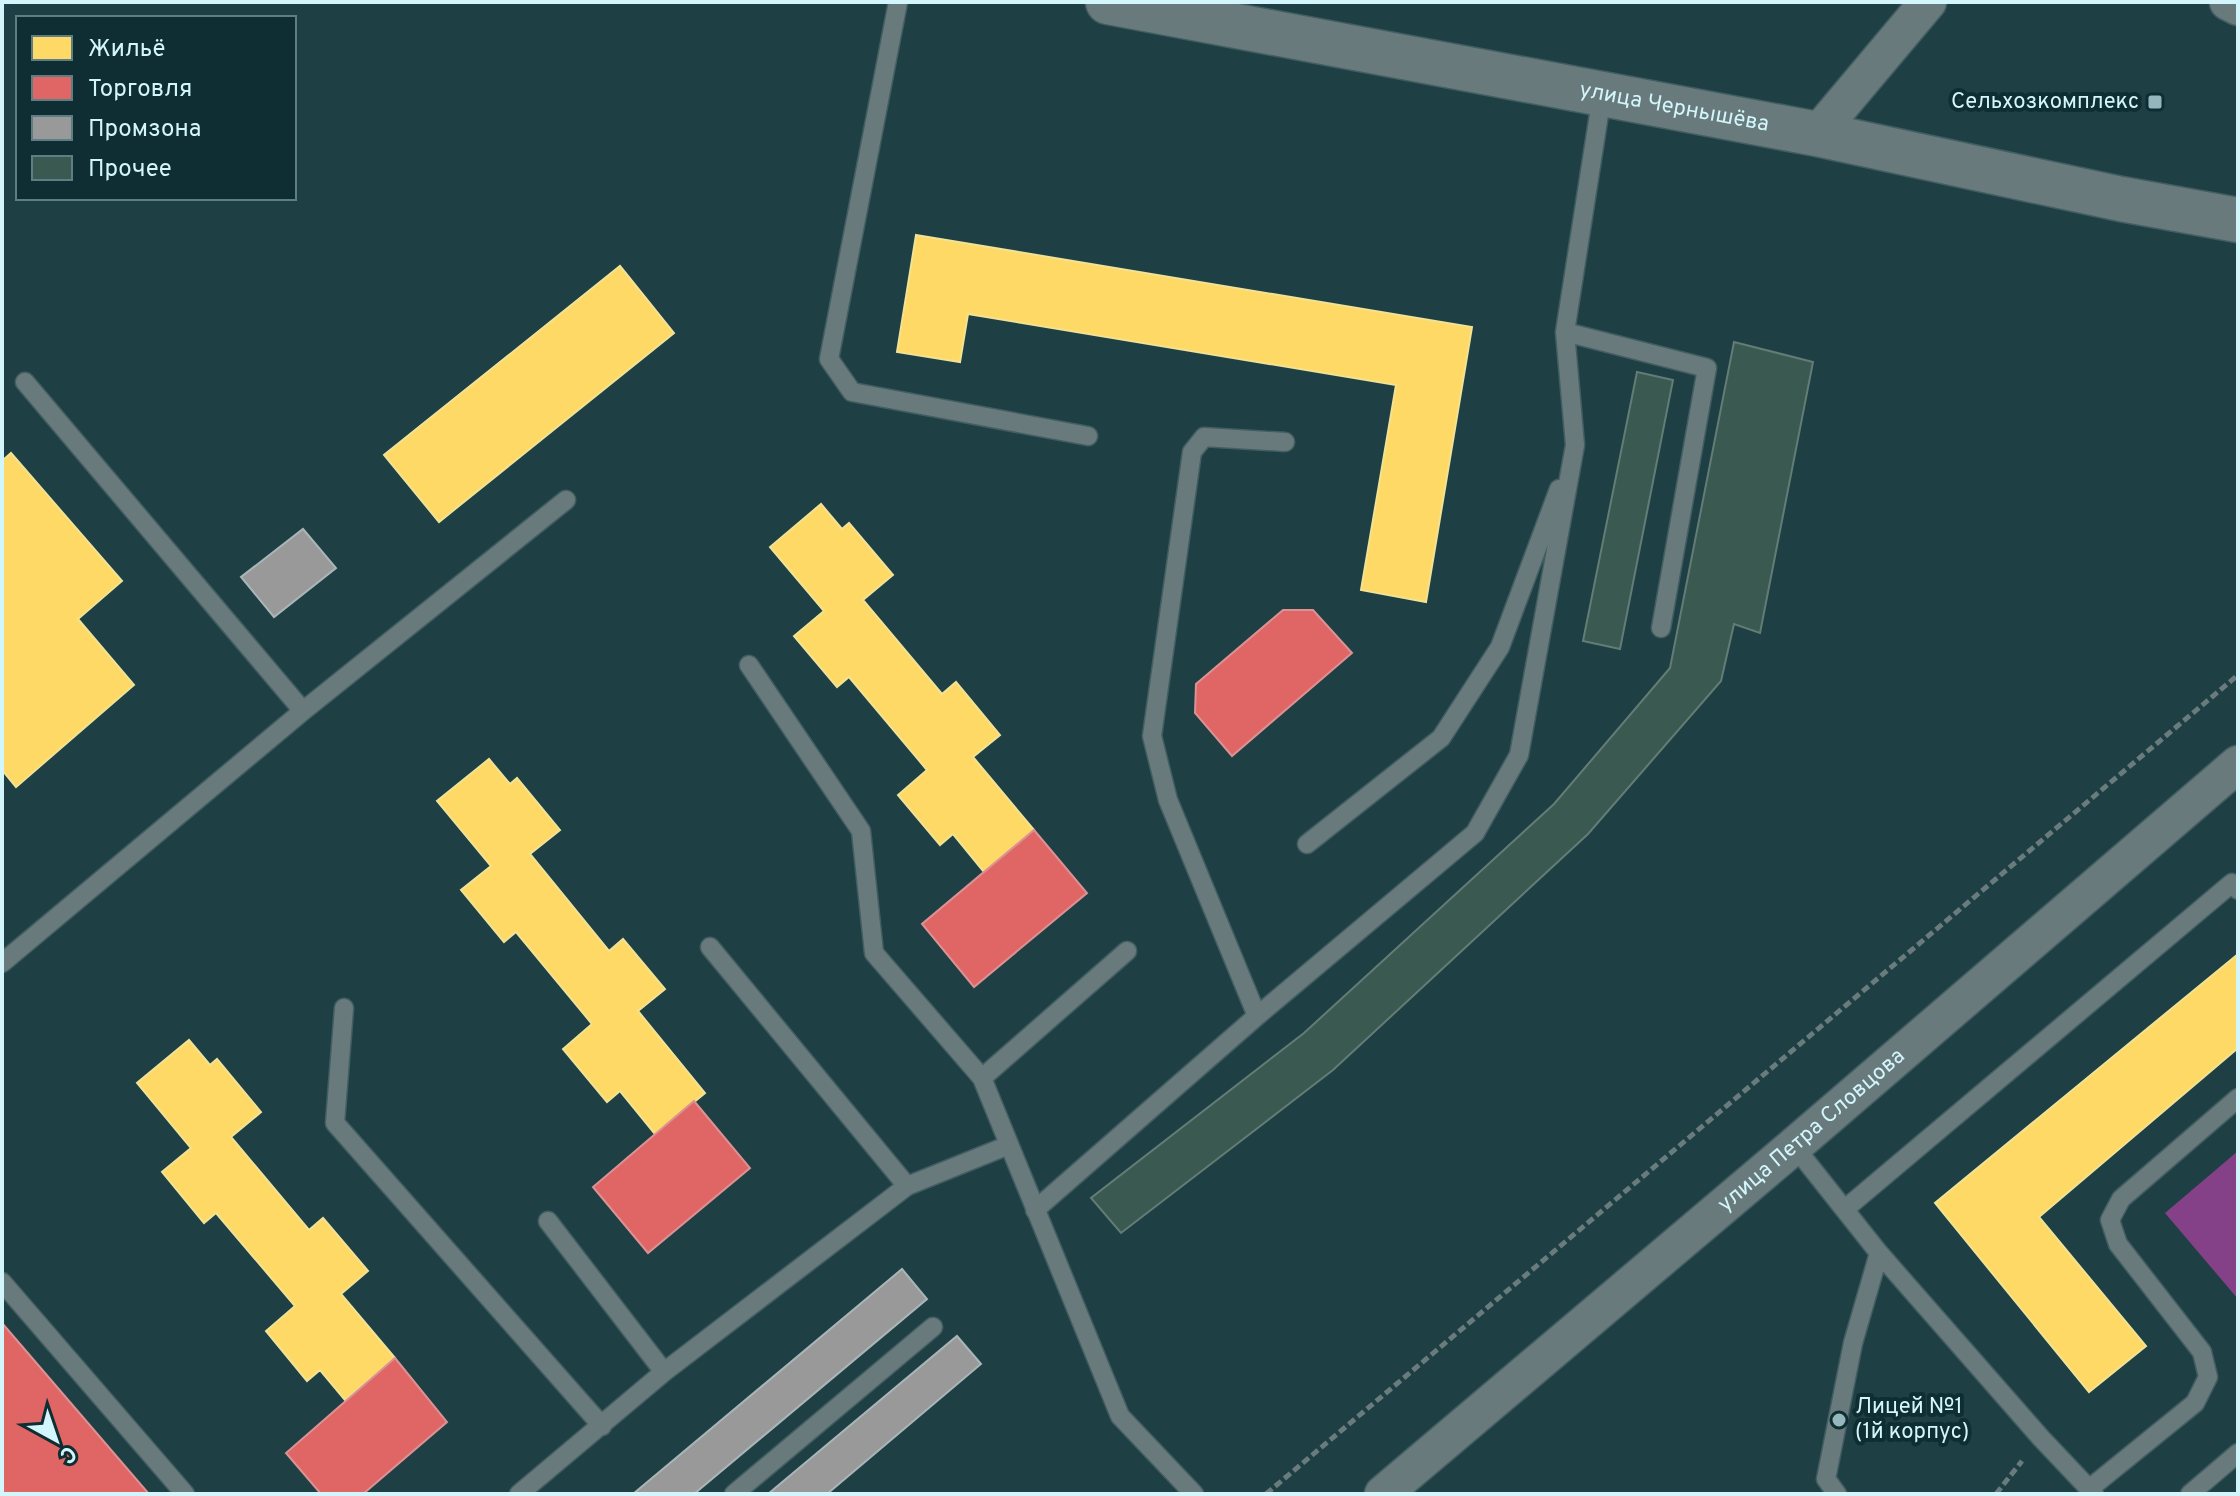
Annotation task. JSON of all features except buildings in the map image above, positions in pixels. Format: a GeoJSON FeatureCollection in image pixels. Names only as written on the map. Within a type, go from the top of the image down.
{"type":"FeatureCollection","features":[{"type":"Feature","properties":{"kind":"street","name":"улица Чернышёва"},"geometry":{"type":"LineString","coordinates":[[1108,2],[1817,134],[2121,199],[2238,220]]}},
{"type":"Feature","properties":{"kind":"street"},"geometry":{"type":"LineString","coordinates":[[1817,134],[1928,2]]}},
{"type":"Feature","properties":{"kind":"street"},"geometry":{"type":"LineString","coordinates":[[2228,2],[2238,7]]}},
{"type":"Feature","properties":{"kind":"street","name":"улица Петра Словцова"},"geometry":{"type":"LineString","coordinates":[[1383,1494],[2238,764]]}},
{"type":"Feature","properties":{"kind":"lane"},"geometry":{"type":"LineString","coordinates":[[898,2],[829,359],[852,392],[1088,436]]}},
{"type":"Feature","properties":{"kind":"lane"},"geometry":{"type":"LineString","coordinates":[[1035,1210],[1257,1016],[1475,833],[1519,755],[1575,445],[1565,332],[1602,95]]}},
{"type":"Feature","properties":{"kind":"lane"},"geometry":{"type":"LineString","coordinates":[[1565,332],[1707,368],[1661,628]]}},
{"type":"Feature","properties":{"kind":"lane"},"geometry":{"type":"LineString","coordinates":[[25,382],[303,711]]}},
{"type":"Feature","properties":{"kind":"lane"},"geometry":{"type":"LineString","coordinates":[[1257,1016],[1168,800],[1152,736],[1192,452],[1204,437],[1285,442]]}},
{"type":"Feature","properties":{"kind":"lane"},"geometry":{"type":"LineString","coordinates":[[1307,844],[1441,738],[1500,647],[1575,445]]}},
{"type":"Feature","properties":{"kind":"lane"},"geometry":{"type":"LineString","coordinates":[[2,963],[303,711],[566,500]]}},
{"type":"Feature","properties":{"kind":"lane"},"geometry":{"type":"LineString","coordinates":[[749,665],[861,831],[874,953],[982,1078],[1120,1416],[1194,1494]]}},
{"type":"Feature","properties":{"kind":"lane"},"geometry":{"type":"LineString","coordinates":[[1845,1209],[2232,883],[2238,890]]}},
{"type":"Feature","properties":{"kind":"lane"},"geometry":{"type":"LineString","coordinates":[[710,947],[907,1186]]}},
{"type":"Feature","properties":{"kind":"lane"},"geometry":{"type":"LineString","coordinates":[[982,1078],[1127,951]]}},
{"type":"Feature","properties":{"kind":"lane"},"geometry":{"type":"LineString","coordinates":[[344,1008],[335,1123],[602,1426]]}},
{"type":"Feature","properties":{"kind":"lane"},"geometry":{"type":"LineString","coordinates":[[1794,1146],[1879,1253],[2091,1492],[2195,1403],[2208,1377],[2202,1352],[2118,1244],[2110,1220],[2121,1199],[2238,1098]]}},
{"type":"Feature","properties":{"kind":"lane"},"geometry":{"type":"LineString","coordinates":[[519,1494],[664,1372],[907,1186],[1009,1145]]}},
{"type":"Feature","properties":{"kind":"lane"},"geometry":{"type":"LineString","coordinates":[[548,1221],[664,1372]]}},
{"type":"Feature","properties":{"kind":"lane"},"geometry":{"type":"LineString","coordinates":[[1837,1494],[1826,1479],[1853,1343],[1879,1253]]}},
{"type":"Feature","properties":{"kind":"lane"},"geometry":{"type":"LineString","coordinates":[[2,1282],[185,1494]]}},
{"type":"Feature","properties":{"kind":"lane"},"geometry":{"type":"LineString","coordinates":[[734,1494],[933,1327]]}},
{"type":"Feature","properties":{"kind":"lane"},"geometry":{"type":"LineString","coordinates":[[2190,1494],[2238,1453]]}},
{"type":"Feature","properties":{"kind":"path"},"geometry":{"type":"LineString","coordinates":[[1266,1494],[2238,675]]}},
{"type":"Feature","properties":{"kind":"path"},"geometry":{"type":"LineString","coordinates":[[1996,1494],[2041,1438]]}},
{"type":"Feature","properties":{"kind":"shaded area"},"geometry":{"type":"Polygon","coordinates":[[[2238,1151],[2238,1299],[2165,1213],[2238,1151]]]}},
{"type":"Feature","properties":{"kind":"place","name":"Сельхозкомплекс"},"geometry":{"type":"Point","coordinates":[2155,102]}},
{"type":"Feature","properties":{"kind":"place","name":"Лицей №1 (1й корпус)"},"geometry":{"type":"Point","coordinates":[1839,1420]}}]}
